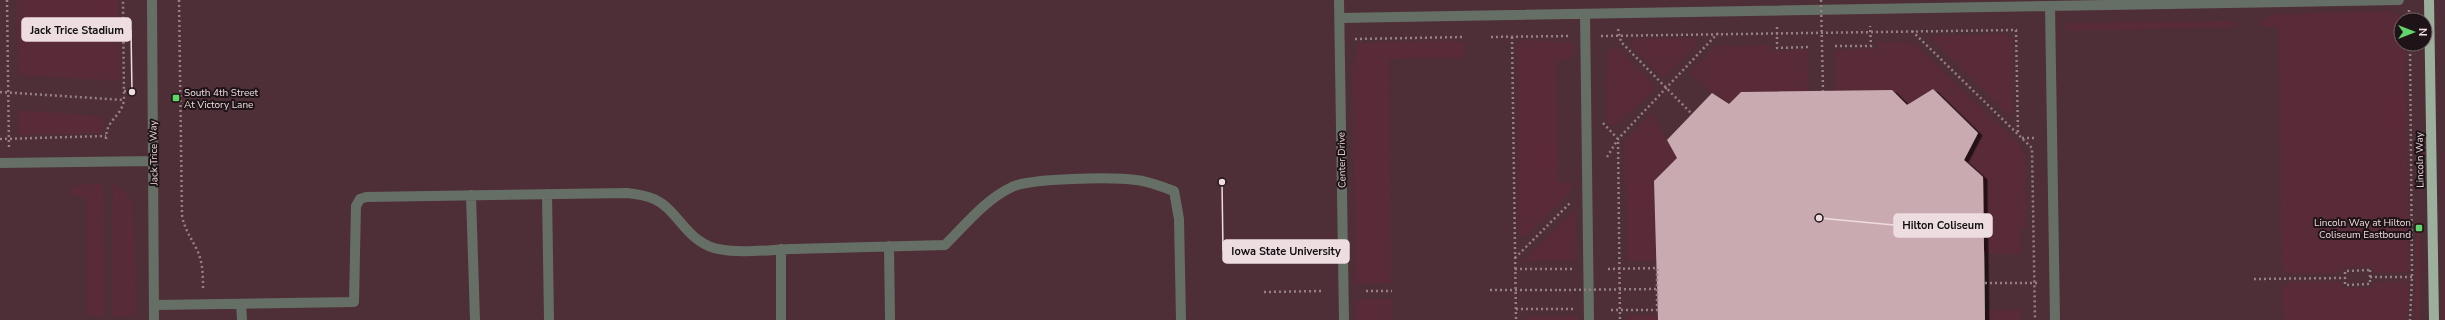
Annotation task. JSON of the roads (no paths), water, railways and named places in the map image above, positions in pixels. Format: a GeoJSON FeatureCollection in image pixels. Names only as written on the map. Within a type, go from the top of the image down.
{"type":"FeatureCollection","features":[{"type":"Feature","properties":{"kind":"main road","name":"Lincoln Way"},"geometry":{"type":"LineString","coordinates":[[2429,0],[2434,320]]}},
{"type":"Feature","properties":{"kind":"street","name":"Jack Trice Way"},"geometry":{"type":"LineString","coordinates":[[152,0],[154,320]]}},
{"type":"Feature","properties":{"kind":"street","name":"Center Drive"},"geometry":{"type":"LineString","coordinates":[[1339,0],[1344,320]]}},
{"type":"Feature","properties":{"kind":"street"},"geometry":{"type":"LineString","coordinates":[[1340,18],[2399,0]]}},
{"type":"Feature","properties":{"kind":"street"},"geometry":{"type":"LineString","coordinates":[[2050,6],[2055,320]]}},
{"type":"Feature","properties":{"kind":"street"},"geometry":{"type":"LineString","coordinates":[[1585,14],[1589,320]]}},
{"type":"Feature","properties":{"kind":"street"},"geometry":{"type":"LineString","coordinates":[[0,163],[154,161]]}},
{"type":"Feature","properties":{"kind":"street"},"geometry":{"type":"LineString","coordinates":[[155,305],[354,302],[355,212],[360,199],[471,195],[627,193],[643,195],[655,199],[669,210],[679,223],[696,238],[714,248],[729,250],[945,245],[986,204],[1012,186],[1052,180],[1137,180],[1174,191],[1179,219],[1181,320]]}},
{"type":"Feature","properties":{"kind":"street"},"geometry":{"type":"LineString","coordinates":[[547,194],[549,320]]}},
{"type":"Feature","properties":{"kind":"street"},"geometry":{"type":"LineString","coordinates":[[471,195],[475,320]]}},
{"type":"Feature","properties":{"kind":"street"},"geometry":{"type":"LineString","coordinates":[[889,246],[890,320]]}},
{"type":"Feature","properties":{"kind":"street"},"geometry":{"type":"LineString","coordinates":[[781,249],[781,320]]}},
{"type":"Feature","properties":{"kind":"street"},"geometry":{"type":"LineString","coordinates":[[241,304],[242,320]]}},
{"type":"Feature","properties":{"kind":"street","name":"Jack Trice Way"},"geometry":{"type":"LineString","coordinates":[[155,305],[157,320]]}},
{"type":"Feature","properties":{"kind":"place","name":"Jack Trice Stadium"},"geometry":{"type":"Point","coordinates":[132,92]}},
{"type":"Feature","properties":{"kind":"place","name":"South 4th Street At Victory Lane"},"geometry":{"type":"Point","coordinates":[176,98]}},
{"type":"Feature","properties":{"kind":"place","name":"Iowa State University"},"geometry":{"type":"Point","coordinates":[1222,182]}},
{"type":"Feature","properties":{"kind":"place","name":"Hilton Coliseum"},"geometry":{"type":"Point","coordinates":[1819,218]}},
{"type":"Feature","properties":{"kind":"place","name":"Lincoln Way at Hilton Coliseum Eastbound"},"geometry":{"type":"Point","coordinates":[2419,228]}}]}
